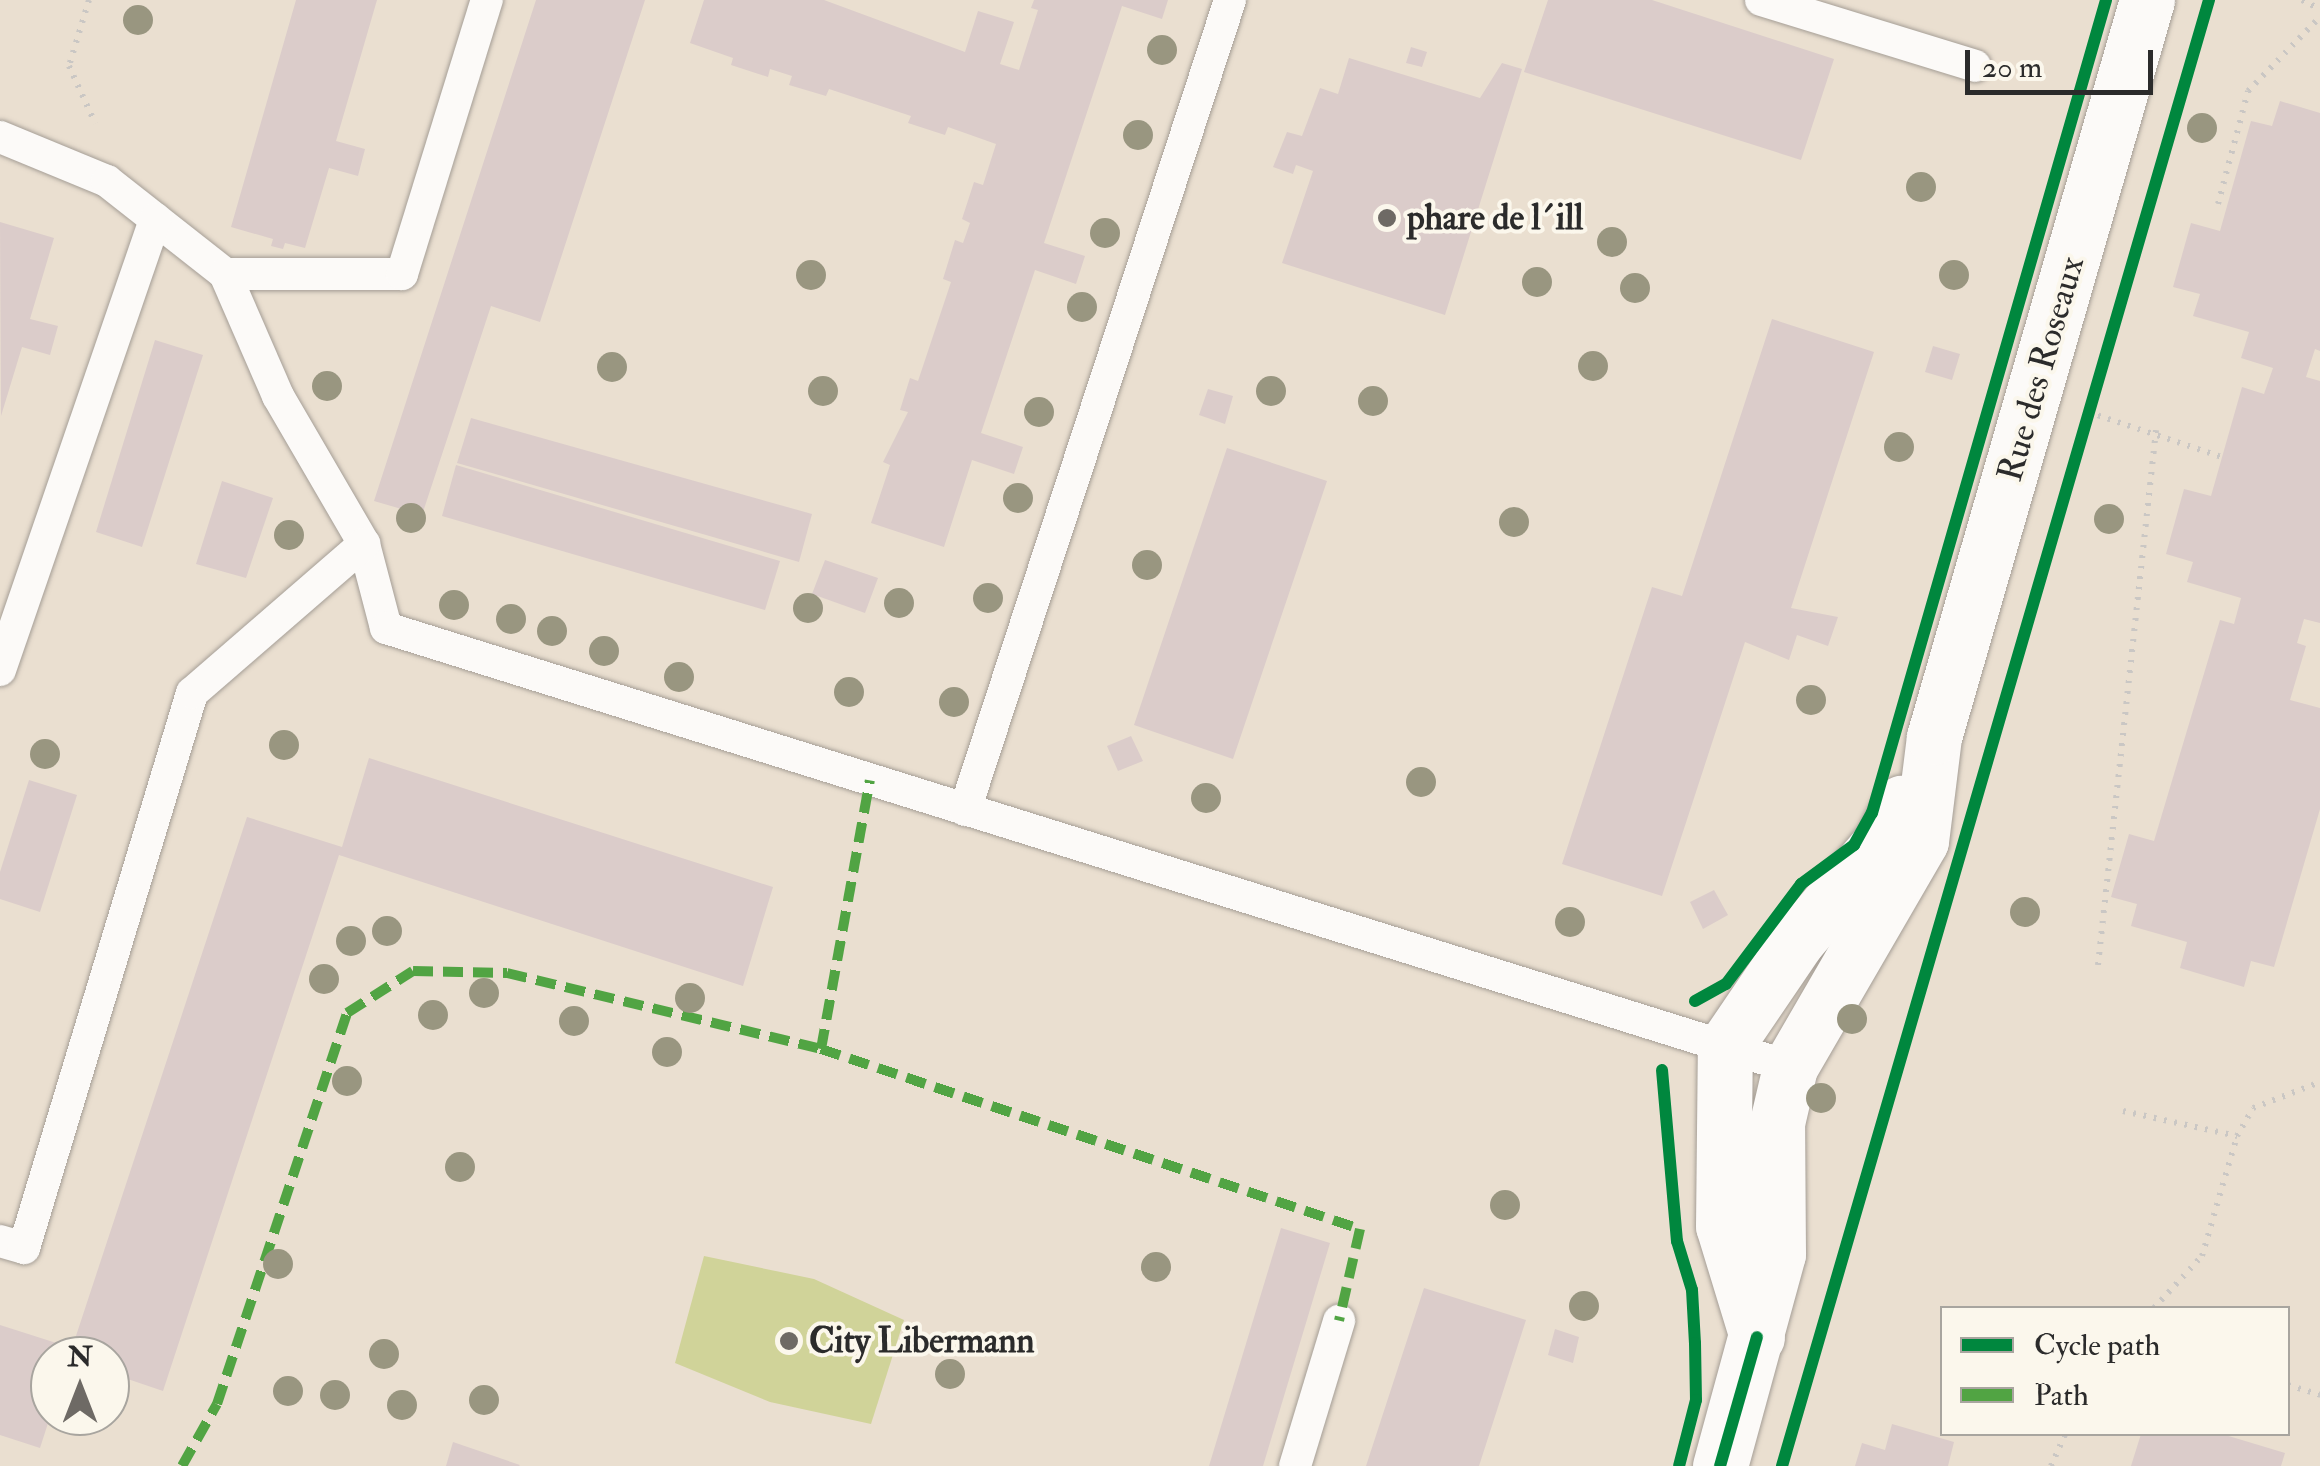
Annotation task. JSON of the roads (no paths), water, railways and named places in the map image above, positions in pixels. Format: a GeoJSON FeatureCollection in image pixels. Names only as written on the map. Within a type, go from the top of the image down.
{"type":"FeatureCollection","features":[{"type":"Feature","properties":{"kind":"street","name":"Rue des Roseaux"},"geometry":{"type":"LineString","coordinates":[[1720,1466],[1778,1254],[1776,1123],[1790,1067],[1921,841],[1934,737],[2147,0]]}},
{"type":"Feature","properties":{"kind":"street","name":"Rue des Roseaux"},"geometry":{"type":"LineString","coordinates":[[1725,1047],[1797,942],[1881,842],[1934,737]]}},
{"type":"Feature","properties":{"kind":"street"},"geometry":{"type":"LineString","coordinates":[[1725,1047],[1724,1226],[1756,1337]]}},
{"type":"Feature","properties":{"kind":"lane"},"geometry":{"type":"LineString","coordinates":[[224,274],[402,274],[487,0]]}},
{"type":"Feature","properties":{"kind":"lane"},"geometry":{"type":"LineString","coordinates":[[966,810],[1230,0]]}},
{"type":"Feature","properties":{"kind":"lane"},"geometry":{"type":"LineString","coordinates":[[1762,0],[1975,66]]}},
{"type":"Feature","properties":{"kind":"lane"},"geometry":{"type":"LineString","coordinates":[[0,138],[107,181],[224,274],[278,396],[364,544],[386,628],[1790,1067]]}},
{"type":"Feature","properties":{"kind":"lane"},"geometry":{"type":"LineString","coordinates":[[0,670],[155,220]]}},
{"type":"Feature","properties":{"kind":"lane"},"geometry":{"type":"LineString","coordinates":[[0,1241],[24,1248],[192,694],[364,544]]}},
{"type":"Feature","properties":{"kind":"lane"},"geometry":{"type":"LineString","coordinates":[[1295,1466],[1339,1321]]}},
{"type":"Feature","properties":{"kind":"place","name":"phare de l´ill"},"geometry":{"type":"Point","coordinates":[1387,218]}},
{"type":"Feature","properties":{"kind":"place","name":"City Libermann"},"geometry":{"type":"Point","coordinates":[789,1341]}}]}
